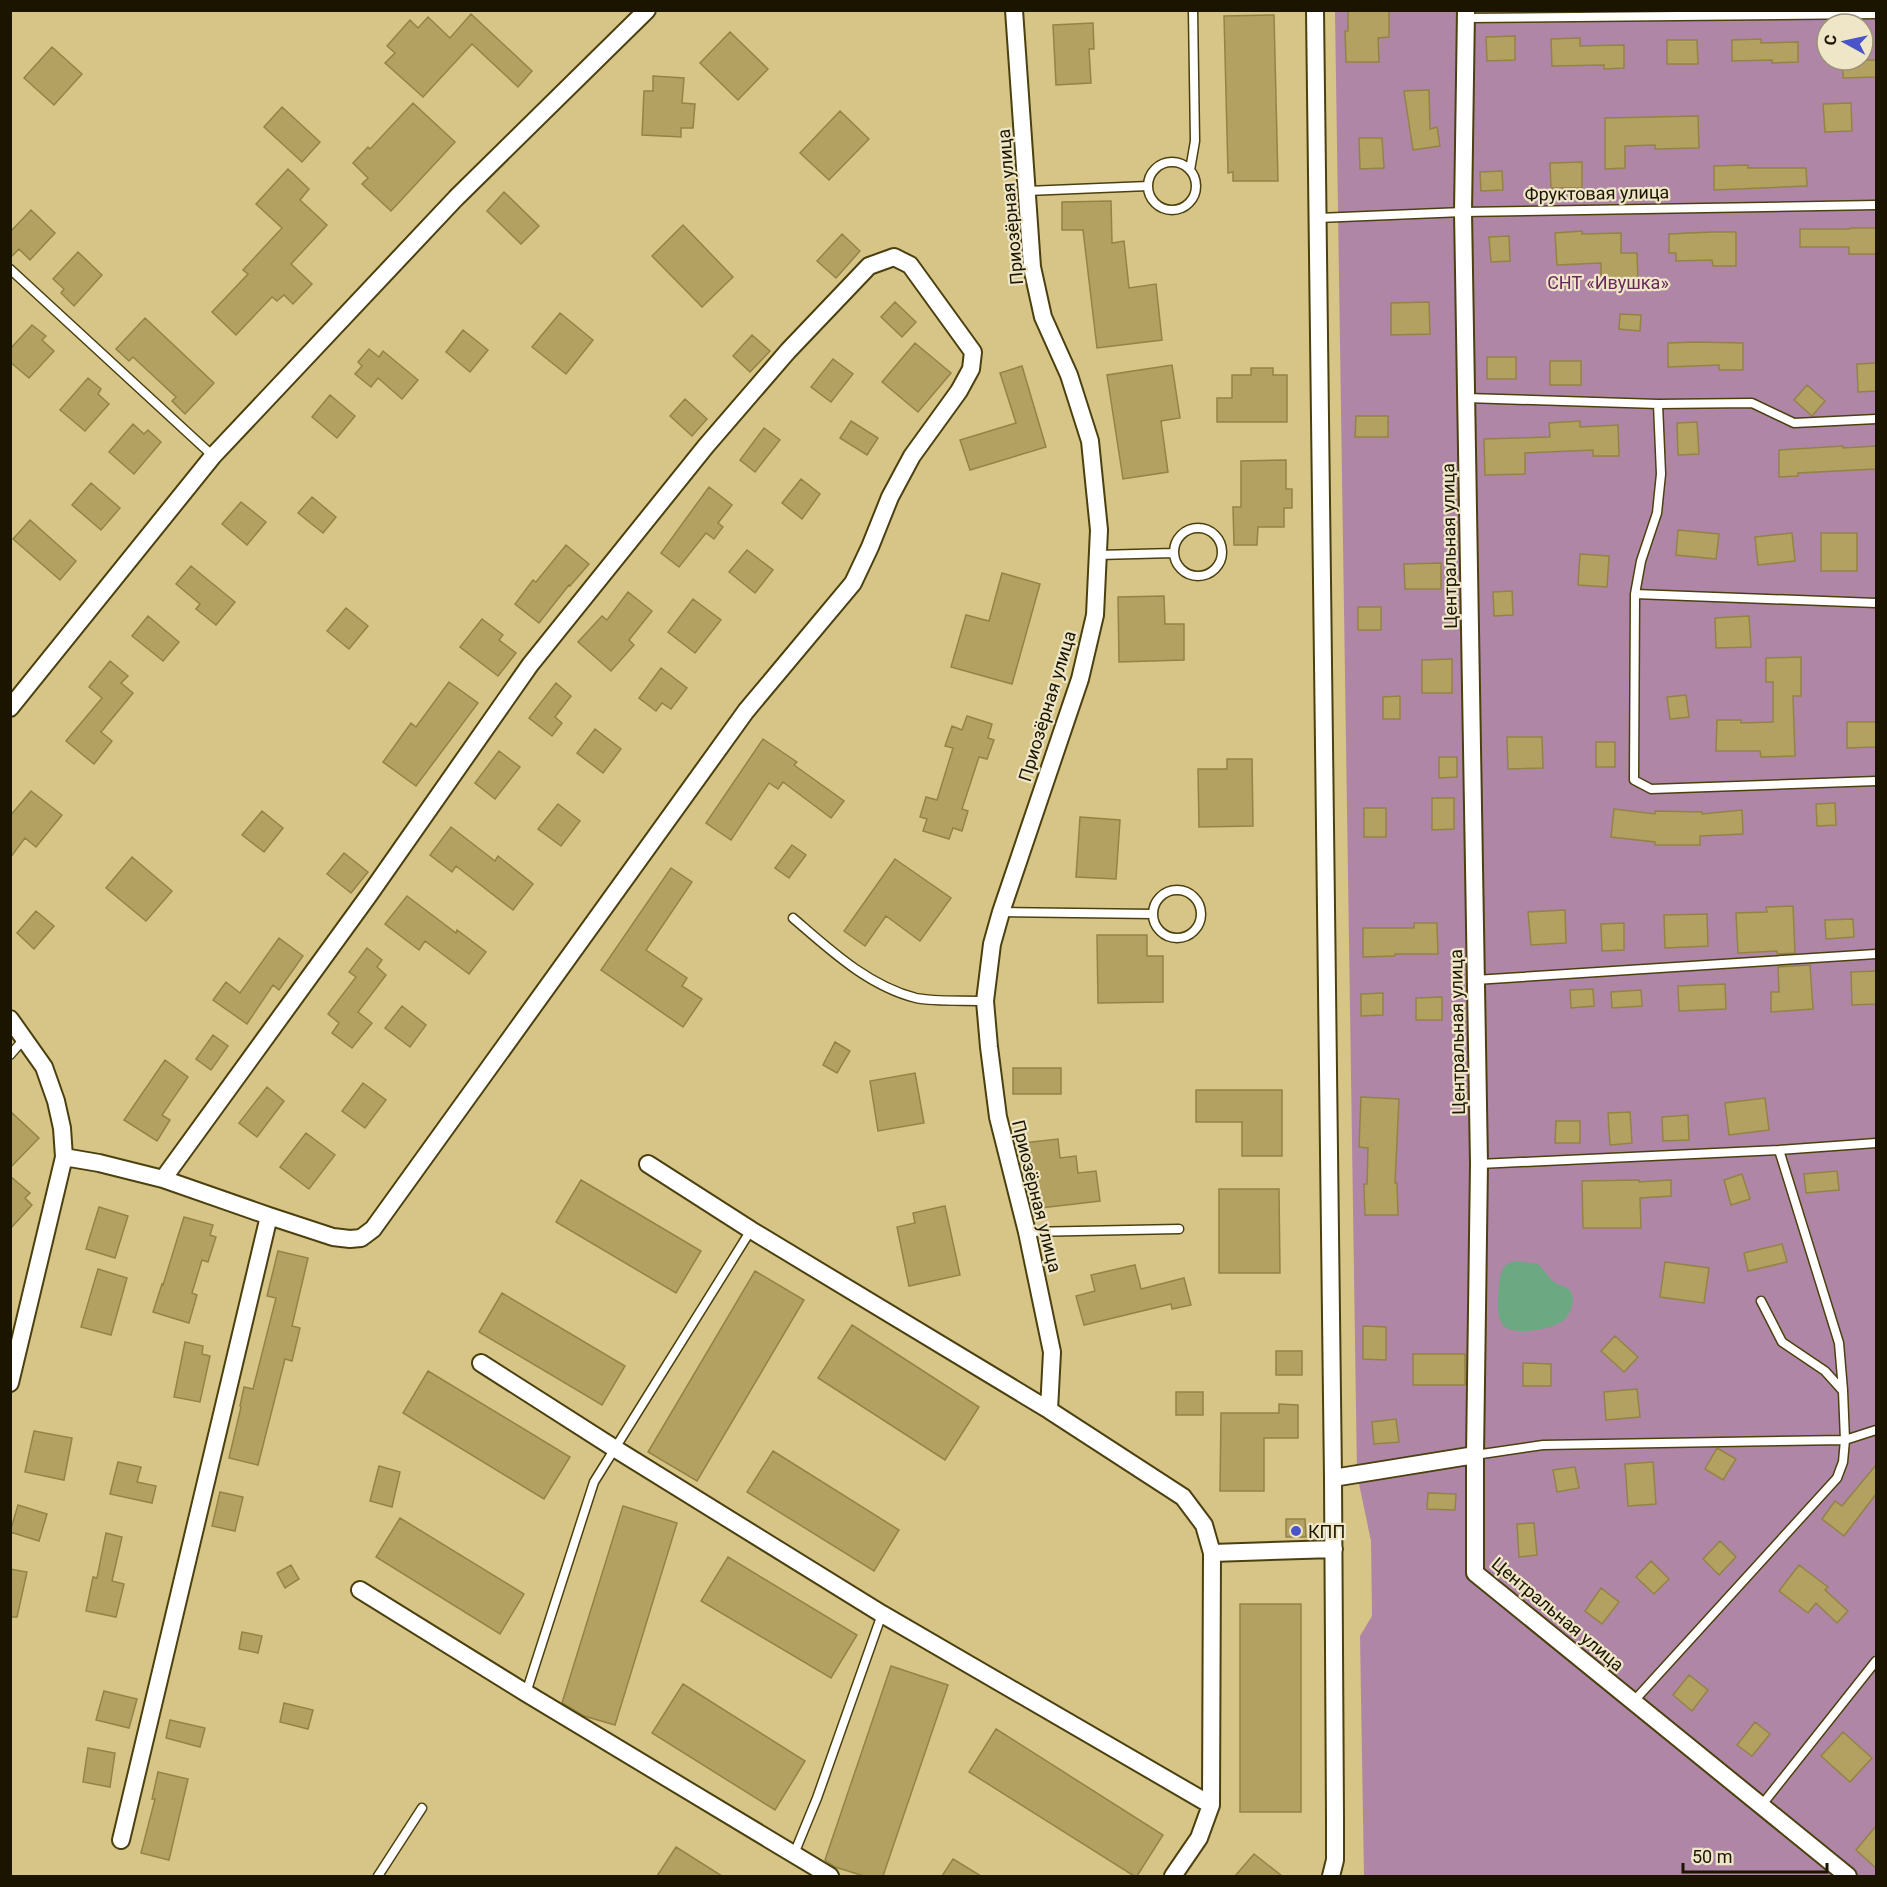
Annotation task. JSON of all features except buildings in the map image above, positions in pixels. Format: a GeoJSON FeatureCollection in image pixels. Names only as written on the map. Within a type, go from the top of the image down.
{"type":"FeatureCollection","features":[{"type":"Feature","properties":{"kind":"street"},"geometry":{"type":"LineString","coordinates":[[10,708],[213,456],[456,198],[647,10]]}},
{"type":"Feature","properties":{"kind":"street","name":"Приозёрная улица"},"geometry":{"type":"LineString","coordinates":[[1014,10],[1032,267],[1043,317],[1069,375],[1090,441],[1100,530],[1095,615],[1080,679],[1001,912],[992,944],[985,1001],[998,1117],[1027,1232],[1052,1352],[1049,1410]]}},
{"type":"Feature","properties":{"kind":"street"},"geometry":{"type":"LineString","coordinates":[[1315,10],[1334,1549],[1335,1860],[1331,1876]]}},
{"type":"Feature","properties":{"kind":"street","name":"Центральная улица"},"geometry":{"type":"LineString","coordinates":[[1466,14],[1463,212],[1479,1164],[1475,1573],[1848,1876]]}},
{"type":"Feature","properties":{"kind":"street"},"geometry":{"type":"LineString","coordinates":[[63,1157],[99,1163],[163,1179],[333,1237],[361,1238],[373,1229],[746,711],[853,583],[890,497],[912,456],[959,391],[971,369],[973,352],[910,265],[894,257],[869,266],[788,351],[706,446],[530,665],[369,895],[163,1179]]}},
{"type":"Feature","properties":{"kind":"street"},"geometry":{"type":"LineString","coordinates":[[10,1019],[44,1067],[56,1101],[62,1128],[63,1157],[10,1383]]}},
{"type":"Feature","properties":{"kind":"street"},"geometry":{"type":"LineString","coordinates":[[648,1164],[751,1230],[1049,1410],[1183,1497],[1204,1525],[1212,1553],[1211,1805],[1199,1838],[1173,1876]]}},
{"type":"Feature","properties":{"kind":"street"},"geometry":{"type":"LineString","coordinates":[[121,1840],[268,1216]]}},
{"type":"Feature","properties":{"kind":"street"},"geometry":{"type":"LineString","coordinates":[[481,1362],[614,1448],[882,1614],[1211,1805]]}},
{"type":"Feature","properties":{"kind":"street"},"geometry":{"type":"LineString","coordinates":[[1333,1478],[1475,1455]]}},
{"type":"Feature","properties":{"kind":"street"},"geometry":{"type":"LineString","coordinates":[[1212,1553],[1334,1549]]}},
{"type":"Feature","properties":{"kind":"street"},"geometry":{"type":"LineString","coordinates":[[360,1590],[526,1694],[830,1876]]}},
{"type":"Feature","properties":{"kind":"lane"},"geometry":{"type":"LineString","coordinates":[[1190,170],[1195,141],[1193,10]]}},
{"type":"Feature","properties":{"kind":"lane"},"geometry":{"type":"LineString","coordinates":[[1466,14],[1876,14]]}},
{"type":"Feature","properties":{"kind":"lane"},"geometry":{"type":"LineString","coordinates":[[1168,162],[1176,162],[1190,170],[1196,185],[1190,201],[1176,209],[1168,209],[1153,201],[1148,186],[1153,170],[1168,162]]}},
{"type":"Feature","properties":{"kind":"lane"},"geometry":{"type":"LineString","coordinates":[[1027,191],[1148,186]]}},
{"type":"Feature","properties":{"kind":"lane","name":"Фруктовая улица"},"geometry":{"type":"LineString","coordinates":[[1318,218],[1463,212],[1876,205]]}},
{"type":"Feature","properties":{"kind":"lane"},"geometry":{"type":"LineString","coordinates":[[10,269],[213,456]]}},
{"type":"Feature","properties":{"kind":"lane"},"geometry":{"type":"LineString","coordinates":[[1466,398],[1658,404],[1752,403],[1794,423],[1876,418]]}},
{"type":"Feature","properties":{"kind":"lane"},"geometry":{"type":"LineString","coordinates":[[1658,404],[1661,474],[1658,513],[1641,561],[1635,594],[1635,780],[1651,789],[1876,781]]}},
{"type":"Feature","properties":{"kind":"lane"},"geometry":{"type":"LineString","coordinates":[[1193,529],[1210,532],[1220,544],[1221,552],[1216,568],[1202,576],[1194,576],[1179,568],[1174,553],[1179,537],[1193,529]]}},
{"type":"Feature","properties":{"kind":"lane"},"geometry":{"type":"LineString","coordinates":[[1098,555],[1174,553]]}},
{"type":"Feature","properties":{"kind":"lane"},"geometry":{"type":"LineString","coordinates":[[1635,594],[1876,603]]}},
{"type":"Feature","properties":{"kind":"lane"},"geometry":{"type":"LineString","coordinates":[[1173,890],[1181,890],[1196,898],[1201,914],[1196,929],[1182,937],[1173,938],[1159,929],[1153,914],[1154,906],[1159,898],[1173,890]]}},
{"type":"Feature","properties":{"kind":"lane"},"geometry":{"type":"LineString","coordinates":[[1001,912],[1153,914]]}},
{"type":"Feature","properties":{"kind":"lane"},"geometry":{"type":"LineString","coordinates":[[793,918],[834,953],[889,989],[918,998],[985,1001]]}},
{"type":"Feature","properties":{"kind":"lane"},"geometry":{"type":"LineString","coordinates":[[1475,980],[1876,954]]}},
{"type":"Feature","properties":{"kind":"lane"},"geometry":{"type":"LineString","coordinates":[[10,1055],[24,1039]]}},
{"type":"Feature","properties":{"kind":"lane"},"geometry":{"type":"LineString","coordinates":[[1479,1164],[1779,1150],[1876,1143]]}},
{"type":"Feature","properties":{"kind":"lane"},"geometry":{"type":"LineString","coordinates":[[1633,1702],[1838,1478],[1843,1462],[1845,1440],[1839,1343],[1779,1150]]}},
{"type":"Feature","properties":{"kind":"lane"},"geometry":{"type":"LineString","coordinates":[[1027,1232],[1179,1229]]}},
{"type":"Feature","properties":{"kind":"lane"},"geometry":{"type":"LineString","coordinates":[[526,1694],[594,1482],[751,1230]]}},
{"type":"Feature","properties":{"kind":"lane"},"geometry":{"type":"LineString","coordinates":[[1761,1301],[1782,1342],[1825,1371],[1843,1391]]}},
{"type":"Feature","properties":{"kind":"lane"},"geometry":{"type":"LineString","coordinates":[[1475,1455],[1543,1445],[1845,1440],[1876,1430]]}},
{"type":"Feature","properties":{"kind":"lane"},"geometry":{"type":"LineString","coordinates":[[794,1854],[817,1798],[882,1614]]}},
{"type":"Feature","properties":{"kind":"lane"},"geometry":{"type":"LineString","coordinates":[[1761,1806],[1876,1661]]}},
{"type":"Feature","properties":{"kind":"lane"},"geometry":{"type":"LineString","coordinates":[[378,1876],[422,1808]]}},
{"type":"Feature","properties":{"kind":"green space","name":"СНТ «Ивушка»"},"geometry":{"type":"Polygon","coordinates":[[[1335,11],[1876,11],[1876,1876],[1364,1876],[1360,1636],[1372,1616],[1371,1541],[1357,1474],[1335,11]]]}},
{"type":"Feature","properties":{"kind":"shaded area"},"geometry":{"type":"Polygon","coordinates":[[[1516,1261],[1538,1264],[1554,1282],[1571,1291],[1572,1305],[1564,1320],[1543,1329],[1524,1331],[1508,1329],[1503,1325],[1499,1316],[1499,1284],[1505,1266],[1516,1261]]]}},
{"type":"Feature","properties":{"kind":"place","name":"КПП"},"geometry":{"type":"Point","coordinates":[1296,1531]}}]}
